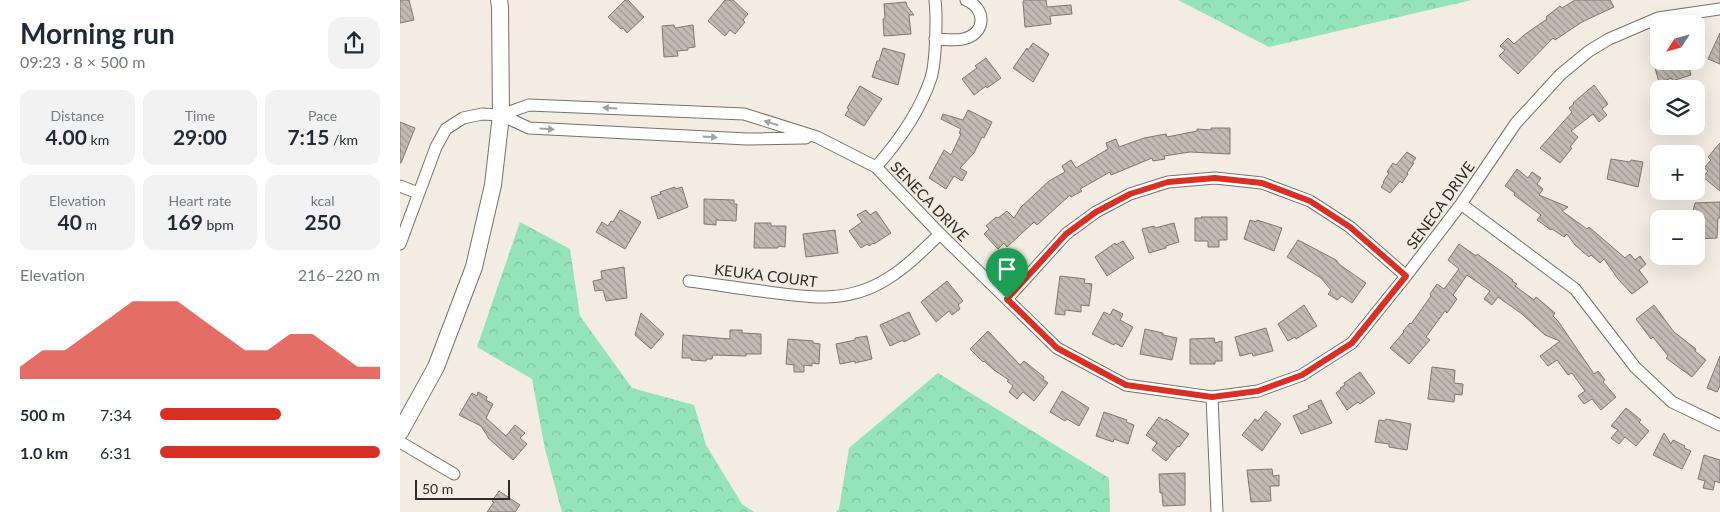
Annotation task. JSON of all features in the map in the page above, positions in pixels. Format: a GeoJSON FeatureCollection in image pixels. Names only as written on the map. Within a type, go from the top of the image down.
{"type":"FeatureCollection","features":[{"type":"Feature","properties":{"kind":"main road"},"geometry":{"type":"LineString","coordinates":[[400,432],[436,367],[474,267],[493,185],[501,115],[499,0]]}},
{"type":"Feature","properties":{"kind":"street"},"geometry":{"type":"LineString","coordinates":[[876,167],[891,149],[916,112],[932,76],[939,0]]}},
{"type":"Feature","properties":{"kind":"street"},"geometry":{"type":"LineString","coordinates":[[935,39],[962,39],[973,35],[979,28],[982,17],[978,8],[966,0]]}},
{"type":"Feature","properties":{"kind":"street","name":"SENECA DRIVE"},"geometry":{"type":"LineString","coordinates":[[501,115],[530,104],[744,114],[817,137],[876,167],[940,234],[1057,348],[1126,385],[1212,397],[1258,391],[1302,375],[1352,343],[1461,204],[1516,123],[1561,74],[1589,51],[1658,18],[1720,9]]}},
{"type":"Feature","properties":{"kind":"street"},"geometry":{"type":"LineString","coordinates":[[400,244],[436,147],[446,129],[463,118],[482,114],[501,115]]}},
{"type":"Feature","properties":{"kind":"street","name":"SENECA DRIVE"},"geometry":{"type":"LineString","coordinates":[[501,115],[529,128],[747,138],[817,137]]}},
{"type":"Feature","properties":{"kind":"street"},"geometry":{"type":"LineString","coordinates":[[1007,299],[1066,234],[1096,212],[1130,194],[1168,182],[1215,178],[1262,183],[1310,201],[1350,227],[1406,276]]}},
{"type":"Feature","properties":{"kind":"street"},"geometry":{"type":"LineString","coordinates":[[400,186],[418,193]]}},
{"type":"Feature","properties":{"kind":"street"},"geometry":{"type":"LineString","coordinates":[[1461,204],[1575,289],[1635,367],[1672,402],[1720,425]]}},
{"type":"Feature","properties":{"kind":"street","name":"KEUKA COURT"},"geometry":{"type":"LineString","coordinates":[[689,281],[812,298],[836,297],[864,290],[886,280],[903,268],[940,234]]}},
{"type":"Feature","properties":{"kind":"street"},"geometry":{"type":"LineString","coordinates":[[1212,397],[1217,512]]}},
{"type":"Feature","properties":{"kind":"street"},"geometry":{"type":"LineString","coordinates":[[400,442],[454,474]]}},
{"type":"Feature","properties":{"kind":"green space"},"geometry":{"type":"Polygon","coordinates":[[[1178,0],[1472,0],[1269,47],[1178,0]]]}},
{"type":"Feature","properties":{"kind":"green space"},"geometry":{"type":"Polygon","coordinates":[[[520,222],[570,249],[580,316],[632,388],[694,405],[706,445],[742,504],[754,512],[562,512],[545,449],[532,379],[477,347],[520,222]]]}},
{"type":"Feature","properties":{"kind":"green space"},"geometry":{"type":"Polygon","coordinates":[[[938,373],[1109,478],[1110,512],[836,512],[839,509],[849,448],[938,373]]]}},
{"type":"Feature","properties":{"kind":"building"},"geometry":{"type":"Polygon","coordinates":[[[400,0],[409,0],[414,20],[400,23],[400,0]]]}},
{"type":"Feature","properties":{"kind":"building"},"geometry":{"type":"Polygon","coordinates":[[[625,0],[628,0],[644,17],[627,33],[608,17],[625,0]]]}},
{"type":"Feature","properties":{"kind":"building"},"geometry":{"type":"Polygon","coordinates":[[[725,0],[733,0],[748,14],[743,20],[745,22],[735,34],[730,30],[725,36],[708,21],[725,0]]]}},
{"type":"Feature","properties":{"kind":"building"},"geometry":{"type":"Polygon","coordinates":[[[1024,0],[1046,0],[1047,7],[1071,5],[1072,14],[1050,16],[1051,24],[1025,27],[1024,0]]]}},
{"type":"Feature","properties":{"kind":"building"},"geometry":{"type":"Polygon","coordinates":[[[1575,0],[1610,0],[1614,7],[1582,22],[1555,40],[1553,38],[1518,74],[1499,56],[1505,50],[1500,46],[1508,38],[1514,44],[1547,19],[1546,17],[1560,6],[1562,8],[1575,0]]]}},
{"type":"Feature","properties":{"kind":"building"},"geometry":{"type":"Polygon","coordinates":[[[906,2],[914,15],[909,15],[911,34],[884,36],[884,4],[906,2]]]}},
{"type":"Feature","properties":{"kind":"building"},"geometry":{"type":"Polygon","coordinates":[[[674,25],[675,28],[693,25],[695,47],[677,51],[678,56],[664,57],[662,26],[674,25]]]}},
{"type":"Feature","properties":{"kind":"building"},"geometry":{"type":"Polygon","coordinates":[[[1720,33],[1720,64],[1708,59],[1720,33]]]}},
{"type":"Feature","properties":{"kind":"building"},"geometry":{"type":"Polygon","coordinates":[[[1033,43],[1049,54],[1033,82],[1013,68],[1027,48],[1028,50],[1033,43]]]}},
{"type":"Feature","properties":{"kind":"building"},"geometry":{"type":"Polygon","coordinates":[[[883,48],[905,54],[898,85],[872,77],[883,48]]]}},
{"type":"Feature","properties":{"kind":"building"},"geometry":{"type":"Polygon","coordinates":[[[986,58],[1001,78],[974,95],[962,79],[977,68],[975,66],[986,58]]]}},
{"type":"Feature","properties":{"kind":"building"},"geometry":{"type":"Polygon","coordinates":[[[1656,70],[1690,70],[1691,75],[1675,80],[1672,80],[1672,78],[1658,80],[1656,70]]]}},
{"type":"Feature","properties":{"kind":"building"},"geometry":{"type":"Polygon","coordinates":[[[1594,85],[1608,104],[1602,109],[1607,115],[1599,122],[1593,114],[1571,131],[1578,137],[1560,163],[1540,148],[1572,112],[1569,108],[1573,103],[1594,85]]]}},
{"type":"Feature","properties":{"kind":"building"},"geometry":{"type":"Polygon","coordinates":[[[860,86],[882,99],[864,126],[845,115],[860,86]]]}},
{"type":"Feature","properties":{"kind":"building"},"geometry":{"type":"Polygon","coordinates":[[[968,110],[992,122],[974,153],[960,168],[967,172],[962,181],[954,176],[946,189],[929,178],[944,150],[951,155],[961,134],[959,133],[961,129],[941,119],[943,114],[963,120],[968,110]]]}},
{"type":"Feature","properties":{"kind":"building"},"geometry":{"type":"Polygon","coordinates":[[[400,122],[415,128],[401,163],[400,163],[400,122]]]}},
{"type":"Feature","properties":{"kind":"building"},"geometry":{"type":"Polygon","coordinates":[[[1211,128],[1230,128],[1230,154],[1190,152],[1164,156],[1165,159],[1153,161],[1152,158],[1111,175],[1110,172],[1080,189],[1082,191],[1071,197],[1070,195],[1037,225],[1034,222],[1007,247],[1004,243],[998,249],[984,234],[989,229],[986,226],[996,217],[998,218],[1007,211],[1014,218],[1021,207],[1049,181],[1065,172],[1062,166],[1071,160],[1076,168],[1108,149],[1106,143],[1116,139],[1119,147],[1144,138],[1166,134],[1167,137],[1197,131],[1197,129],[1211,130],[1211,128]]]}},
{"type":"Feature","properties":{"kind":"building"},"geometry":{"type":"Polygon","coordinates":[[[1720,143],[1720,191],[1705,179],[1708,171],[1705,167],[1711,160],[1708,157],[1720,143]]]}},
{"type":"Feature","properties":{"kind":"building"},"geometry":{"type":"Polygon","coordinates":[[[1407,152],[1416,158],[1412,163],[1414,163],[1402,183],[1400,181],[1390,193],[1381,187],[1389,173],[1387,172],[1393,163],[1396,165],[1407,152]]]}},
{"type":"Feature","properties":{"kind":"building"},"geometry":{"type":"Polygon","coordinates":[[[1611,159],[1643,162],[1638,187],[1607,179],[1611,159]]]}},
{"type":"Feature","properties":{"kind":"building"},"geometry":{"type":"Polygon","coordinates":[[[1517,169],[1528,178],[1532,172],[1541,178],[1537,184],[1543,189],[1539,195],[1568,207],[1562,211],[1587,229],[1589,227],[1625,258],[1630,254],[1635,260],[1640,256],[1646,264],[1639,270],[1648,282],[1632,294],[1618,279],[1604,259],[1600,263],[1591,255],[1589,257],[1575,245],[1567,234],[1564,237],[1537,220],[1541,215],[1505,186],[1517,169]]]}},
{"type":"Feature","properties":{"kind":"building"},"geometry":{"type":"Polygon","coordinates":[[[675,187],[675,189],[682,187],[688,207],[658,219],[651,197],[675,187]]]}},
{"type":"Feature","properties":{"kind":"building"},"geometry":{"type":"Polygon","coordinates":[[[704,199],[734,200],[734,204],[737,204],[736,221],[716,220],[716,225],[704,224],[704,199]]]}},
{"type":"Feature","properties":{"kind":"building"},"geometry":{"type":"Polygon","coordinates":[[[1720,202],[1717,238],[1705,239],[1705,210],[1693,210],[1695,203],[1720,202]]]}},
{"type":"Feature","properties":{"kind":"building"},"geometry":{"type":"Polygon","coordinates":[[[620,210],[641,222],[625,249],[596,232],[602,222],[608,226],[611,221],[613,222],[620,210]]]}},
{"type":"Feature","properties":{"kind":"building"},"geometry":{"type":"Polygon","coordinates":[[[866,210],[870,215],[876,211],[891,233],[874,244],[869,246],[867,244],[861,248],[849,231],[862,222],[857,215],[866,210]]]}},
{"type":"Feature","properties":{"kind":"building"},"geometry":{"type":"Polygon","coordinates":[[[1227,217],[1227,240],[1219,240],[1219,247],[1208,247],[1208,241],[1195,241],[1195,218],[1227,217]]]}},
{"type":"Feature","properties":{"kind":"building"},"geometry":{"type":"Polygon","coordinates":[[[1250,220],[1256,222],[1257,220],[1282,228],[1274,251],[1244,239],[1250,220]]]}},
{"type":"Feature","properties":{"kind":"building"},"geometry":{"type":"Polygon","coordinates":[[[755,223],[771,223],[771,226],[786,226],[785,247],[754,248],[755,223]]]}},
{"type":"Feature","properties":{"kind":"building"},"geometry":{"type":"Polygon","coordinates":[[[1174,223],[1179,242],[1149,253],[1142,229],[1174,223]]]}},
{"type":"Feature","properties":{"kind":"building"},"geometry":{"type":"Polygon","coordinates":[[[835,230],[838,253],[806,257],[803,234],[835,230]]]}},
{"type":"Feature","properties":{"kind":"building"},"geometry":{"type":"Polygon","coordinates":[[[1298,240],[1336,260],[1340,265],[1366,283],[1352,303],[1342,296],[1337,300],[1328,294],[1331,290],[1321,278],[1287,257],[1298,240]]]}},
{"type":"Feature","properties":{"kind":"building"},"geometry":{"type":"Polygon","coordinates":[[[1123,241],[1134,258],[1107,276],[1095,257],[1115,243],[1116,245],[1123,241]]]}},
{"type":"Feature","properties":{"kind":"building"},"geometry":{"type":"Polygon","coordinates":[[[1459,244],[1498,269],[1517,284],[1515,286],[1534,300],[1536,297],[1555,313],[1553,316],[1594,374],[1598,371],[1605,380],[1603,382],[1616,397],[1601,410],[1592,399],[1584,404],[1578,396],[1585,391],[1572,373],[1568,375],[1557,360],[1548,366],[1540,356],[1560,341],[1545,335],[1522,314],[1498,297],[1492,305],[1484,299],[1490,291],[1467,275],[1453,295],[1457,299],[1447,313],[1445,311],[1426,337],[1430,340],[1409,364],[1390,348],[1411,324],[1431,296],[1430,294],[1437,284],[1444,289],[1459,269],[1448,260],[1459,244]]]}},
{"type":"Feature","properties":{"kind":"building"},"geometry":{"type":"Polygon","coordinates":[[[624,267],[627,298],[606,301],[603,290],[595,291],[593,281],[602,279],[601,271],[624,267]]]}},
{"type":"Feature","properties":{"kind":"building"},"geometry":{"type":"Polygon","coordinates":[[[1060,276],[1085,279],[1084,283],[1092,284],[1089,306],[1081,305],[1081,312],[1065,310],[1065,315],[1055,314],[1060,276]]]}},
{"type":"Feature","properties":{"kind":"building"},"geometry":{"type":"Polygon","coordinates":[[[947,281],[963,301],[958,305],[960,309],[952,315],[949,311],[936,322],[921,302],[947,281]]]}},
{"type":"Feature","properties":{"kind":"building"},"geometry":{"type":"Polygon","coordinates":[[[1304,305],[1317,326],[1296,339],[1295,337],[1288,341],[1278,324],[1304,305]]]}},
{"type":"Feature","properties":{"kind":"building"},"geometry":{"type":"Polygon","coordinates":[[[1654,305],[1674,332],[1696,349],[1695,351],[1706,360],[1692,377],[1666,358],[1668,356],[1653,337],[1651,339],[1636,319],[1654,305]]]}},
{"type":"Feature","properties":{"kind":"building"},"geometry":{"type":"Polygon","coordinates":[[[1113,309],[1123,314],[1120,320],[1133,327],[1122,347],[1092,334],[1104,312],[1110,315],[1113,309]]]}},
{"type":"Feature","properties":{"kind":"building"},"geometry":{"type":"Polygon","coordinates":[[[909,312],[920,334],[890,346],[880,325],[909,312]]]}},
{"type":"Feature","properties":{"kind":"building"},"geometry":{"type":"Polygon","coordinates":[[[641,313],[664,334],[651,349],[635,335],[641,313]]]}},
{"type":"Feature","properties":{"kind":"building"},"geometry":{"type":"Polygon","coordinates":[[[1266,328],[1273,351],[1253,356],[1252,353],[1240,356],[1235,337],[1266,328]]]}},
{"type":"Feature","properties":{"kind":"building"},"geometry":{"type":"Polygon","coordinates":[[[1145,329],[1177,338],[1172,360],[1140,354],[1145,329]]]}},
{"type":"Feature","properties":{"kind":"building"},"geometry":{"type":"Polygon","coordinates":[[[730,330],[742,330],[742,333],[761,334],[761,354],[746,354],[746,356],[713,355],[712,359],[707,359],[706,361],[682,358],[683,335],[730,339],[730,330]]]}},
{"type":"Feature","properties":{"kind":"building"},"geometry":{"type":"Polygon","coordinates":[[[988,331],[1020,365],[1024,361],[1044,377],[1043,379],[1048,383],[1034,401],[1023,392],[1017,399],[1009,392],[1013,386],[1007,381],[1009,380],[983,362],[970,349],[988,331]]]}},
{"type":"Feature","properties":{"kind":"building"},"geometry":{"type":"Polygon","coordinates":[[[867,336],[872,359],[840,364],[836,344],[867,336]]]}},
{"type":"Feature","properties":{"kind":"building"},"geometry":{"type":"Polygon","coordinates":[[[1214,338],[1215,343],[1222,341],[1222,361],[1215,361],[1215,364],[1190,364],[1190,339],[1214,338]]]}},
{"type":"Feature","properties":{"kind":"building"},"geometry":{"type":"Polygon","coordinates":[[[788,339],[813,341],[813,343],[820,344],[819,364],[812,363],[812,366],[804,365],[804,372],[794,372],[794,365],[786,364],[788,339]]]}},
{"type":"Feature","properties":{"kind":"building"},"geometry":{"type":"Polygon","coordinates":[[[1720,356],[1720,386],[1717,392],[1707,388],[1720,356]]]}},
{"type":"Feature","properties":{"kind":"building"},"geometry":{"type":"Polygon","coordinates":[[[1432,367],[1455,370],[1454,383],[1463,384],[1462,395],[1455,394],[1454,402],[1428,399],[1432,367]]]}},
{"type":"Feature","properties":{"kind":"building"},"geometry":{"type":"Polygon","coordinates":[[[1360,372],[1375,393],[1360,404],[1358,402],[1347,410],[1336,393],[1345,385],[1344,383],[1360,372]]]}},
{"type":"Feature","properties":{"kind":"building"},"geometry":{"type":"Polygon","coordinates":[[[1062,391],[1089,408],[1079,426],[1067,419],[1065,421],[1050,412],[1062,391]]]}},
{"type":"Feature","properties":{"kind":"building"},"geometry":{"type":"Polygon","coordinates":[[[478,392],[487,397],[486,400],[493,404],[486,418],[506,436],[515,425],[525,433],[520,438],[527,444],[513,460],[488,438],[481,426],[459,415],[472,393],[477,396],[478,392]]]}},
{"type":"Feature","properties":{"kind":"building"},"geometry":{"type":"Polygon","coordinates":[[[1321,400],[1332,423],[1301,434],[1293,416],[1309,409],[1308,406],[1321,400]]]}},
{"type":"Feature","properties":{"kind":"building"},"geometry":{"type":"Polygon","coordinates":[[[1626,408],[1641,420],[1639,422],[1649,431],[1636,446],[1625,437],[1619,444],[1611,438],[1618,430],[1611,426],[1626,408]]]}},
{"type":"Feature","properties":{"kind":"building"},"geometry":{"type":"Polygon","coordinates":[[[1266,411],[1281,424],[1262,451],[1242,435],[1255,419],[1258,421],[1266,411]]]}},
{"type":"Feature","properties":{"kind":"building"},"geometry":{"type":"Polygon","coordinates":[[[1104,412],[1127,420],[1126,422],[1134,425],[1128,444],[1114,439],[1113,442],[1096,436],[1104,412]]]}},
{"type":"Feature","properties":{"kind":"building"},"geometry":{"type":"Polygon","coordinates":[[[1159,417],[1165,421],[1166,419],[1189,434],[1166,461],[1152,450],[1157,443],[1146,435],[1159,417]]]}},
{"type":"Feature","properties":{"kind":"building"},"geometry":{"type":"Polygon","coordinates":[[[1386,419],[1411,424],[1407,450],[1375,442],[1379,420],[1385,421],[1386,419]]]}},
{"type":"Feature","properties":{"kind":"building"},"geometry":{"type":"Polygon","coordinates":[[[1664,433],[1671,444],[1673,440],[1691,451],[1682,469],[1653,455],[1664,433]]]}},
{"type":"Feature","properties":{"kind":"building"},"geometry":{"type":"Polygon","coordinates":[[[1704,455],[1720,460],[1720,483],[1715,481],[1713,490],[1703,488],[1705,481],[1698,479],[1704,455]]]}},
{"type":"Feature","properties":{"kind":"building"},"geometry":{"type":"Polygon","coordinates":[[[1272,469],[1273,476],[1279,475],[1279,486],[1270,486],[1271,501],[1251,502],[1247,470],[1272,469]]]}},
{"type":"Feature","properties":{"kind":"building"},"geometry":{"type":"Polygon","coordinates":[[[1185,473],[1185,505],[1163,506],[1159,474],[1185,473]]]}},
{"type":"Feature","properties":{"kind":"building"},"geometry":{"type":"Polygon","coordinates":[[[499,491],[520,505],[515,512],[487,512],[499,491]]]}},
{"type":"Feature","properties":{"kind":"route"},"geometry":{"type":"LineString","coordinates":[[1215,178],[1262,183],[1310,201],[1350,227],[1406,276],[1352,343],[1302,375],[1258,391],[1212,397],[1126,385],[1057,348],[1007,299],[1066,234],[1096,212],[1130,194],[1168,182],[1215,178]]}}]}
